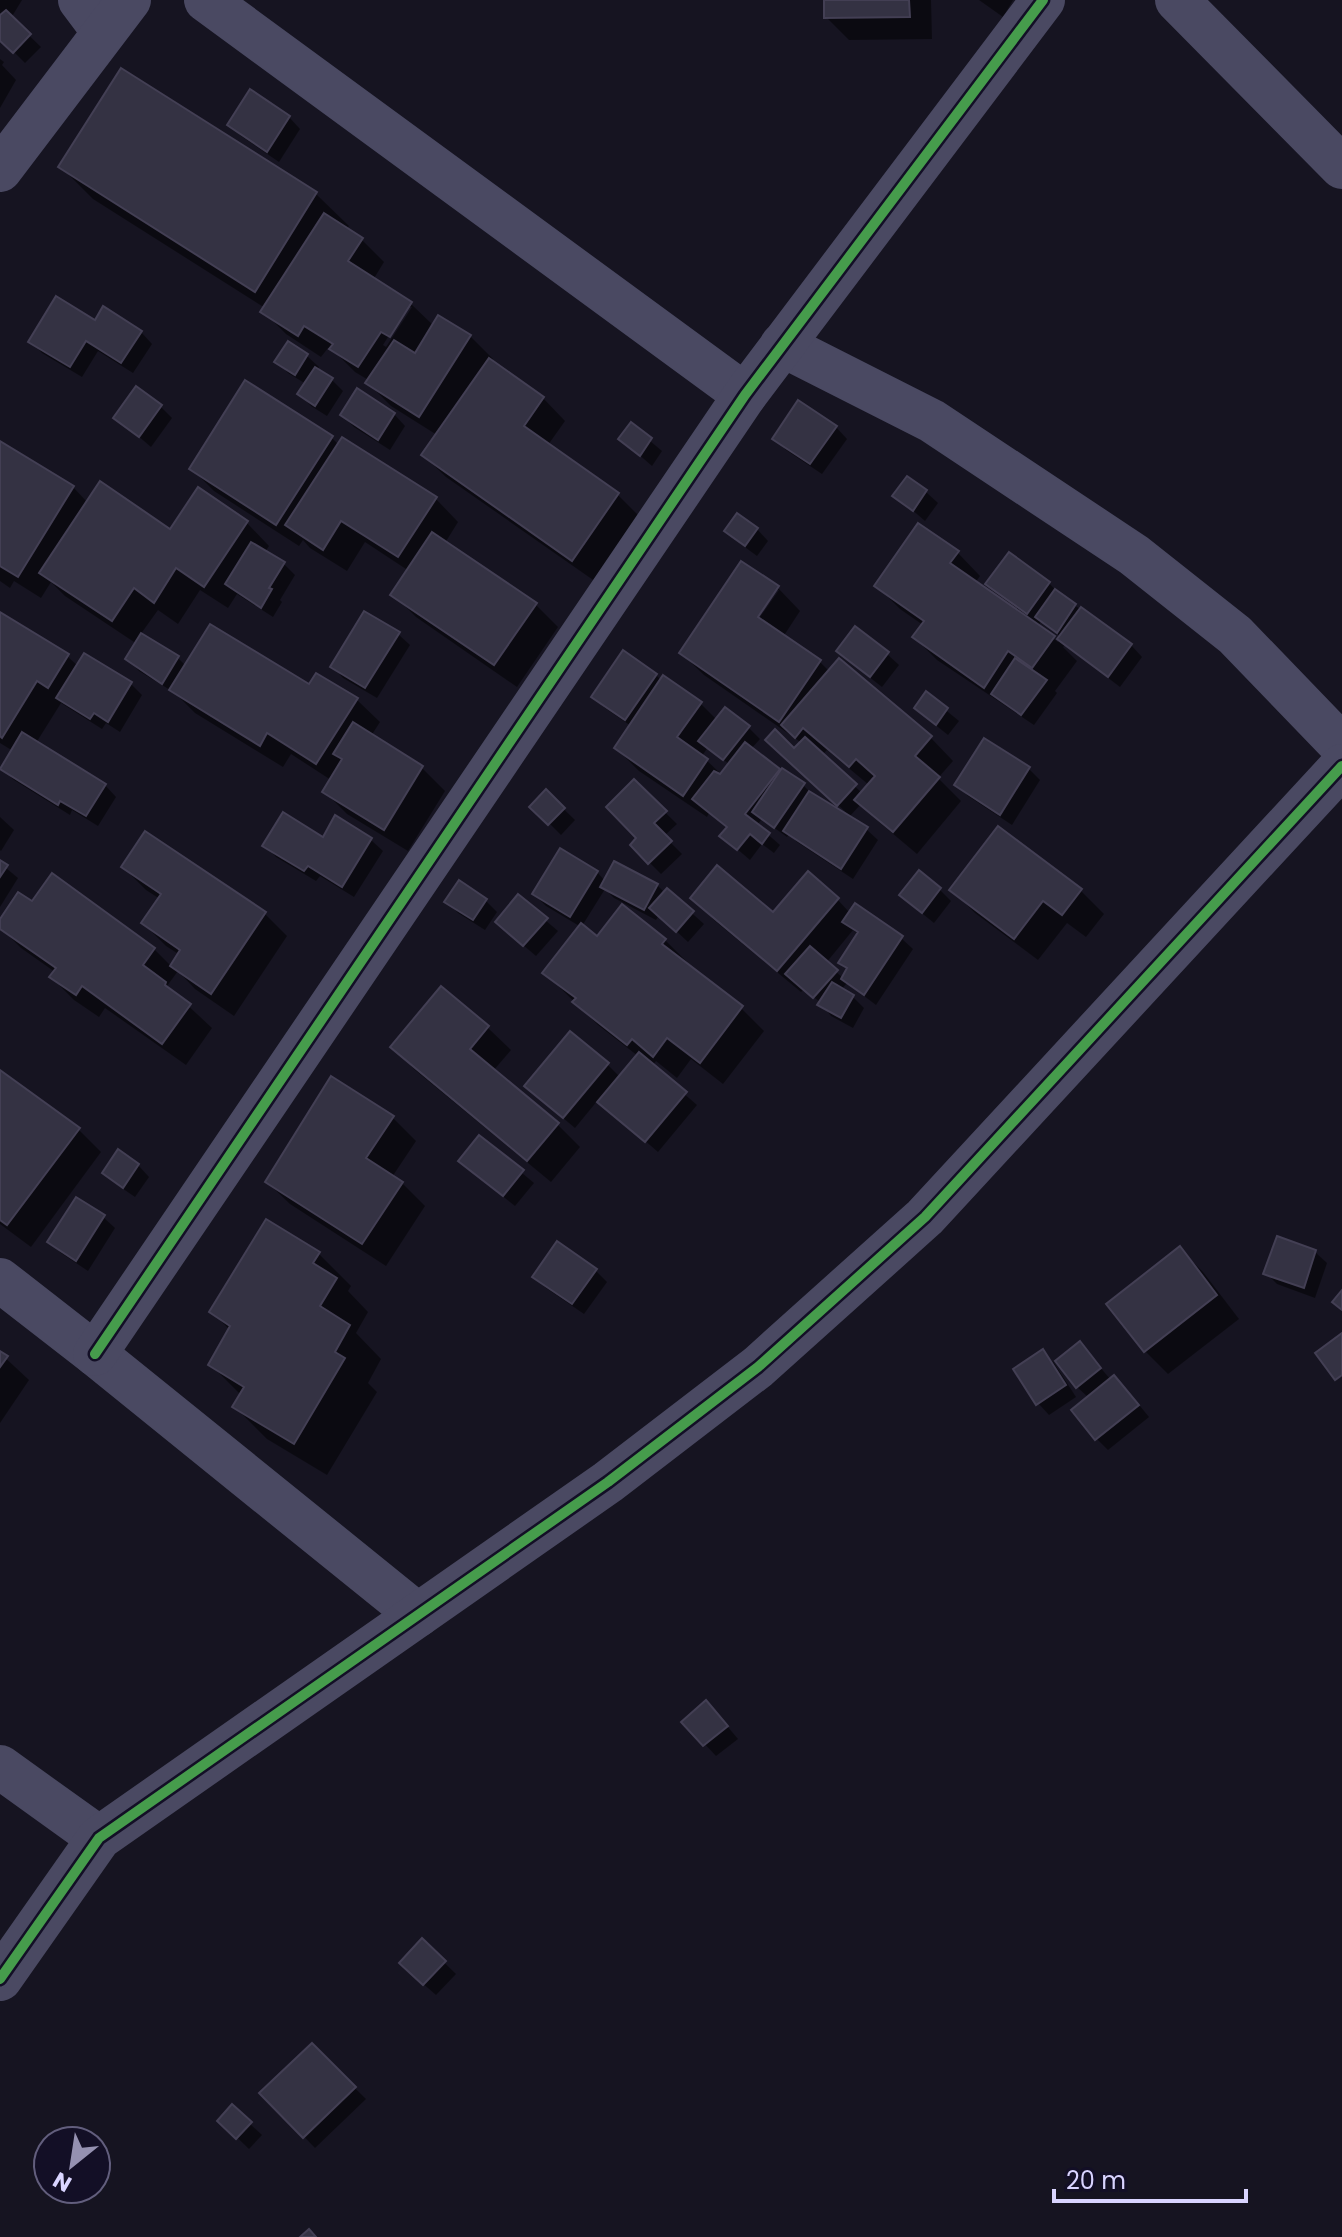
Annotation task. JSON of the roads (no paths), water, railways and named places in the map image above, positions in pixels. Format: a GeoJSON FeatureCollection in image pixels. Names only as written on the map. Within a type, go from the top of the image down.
{"type":"FeatureCollection","features":[{"type":"Feature","properties":{"kind":"street"},"geometry":{"type":"LineString","coordinates":[[206,0],[745,395]]}},
{"type":"Feature","properties":{"kind":"street"},"geometry":{"type":"LineString","coordinates":[[95,1354],[745,395],[1043,0]]}},
{"type":"Feature","properties":{"kind":"street"},"geometry":{"type":"LineString","coordinates":[[1177,0],[1342,167]]}},
{"type":"Feature","properties":{"kind":"street"},"geometry":{"type":"LineString","coordinates":[[0,170],[104,11]]}},
{"type":"Feature","properties":{"kind":"street"},"geometry":{"type":"LineString","coordinates":[[782,345],[932,421],[1134,555],[1235,635],[1342,746]]}},
{"type":"Feature","properties":{"kind":"street"},"geometry":{"type":"LineString","coordinates":[[0,1979],[99,1838],[608,1482],[758,1367],[925,1217],[1342,766]]}},
{"type":"Feature","properties":{"kind":"street"},"geometry":{"type":"LineString","coordinates":[[0,1280],[418,1615]]}},
{"type":"Feature","properties":{"kind":"street"},"geometry":{"type":"LineString","coordinates":[[0,1767],[99,1838]]}}]}
